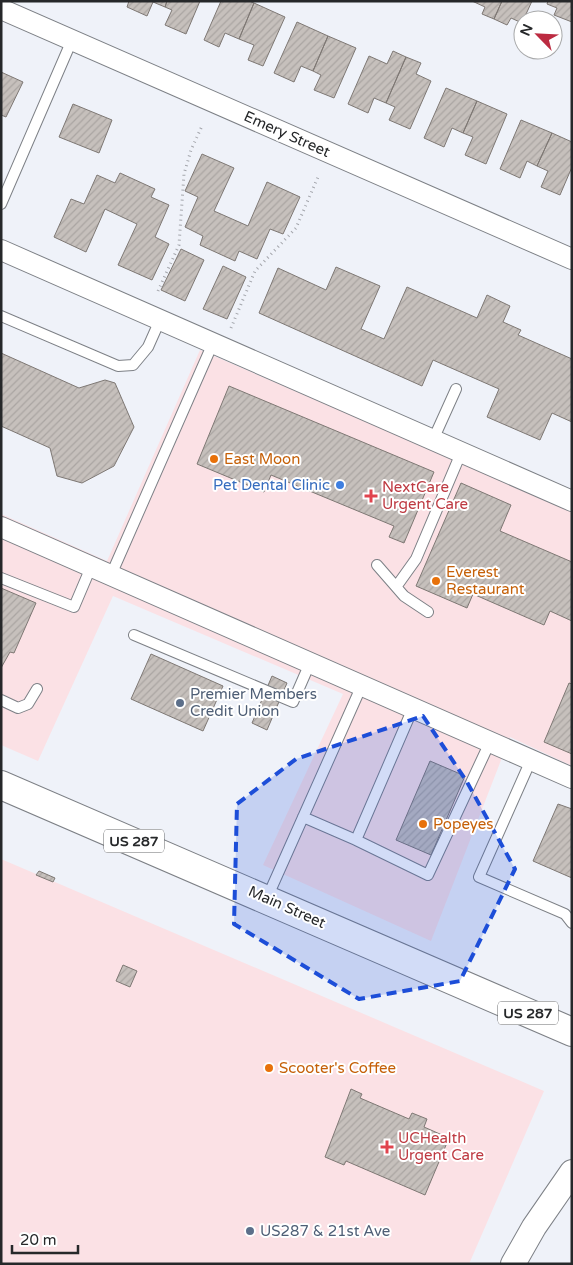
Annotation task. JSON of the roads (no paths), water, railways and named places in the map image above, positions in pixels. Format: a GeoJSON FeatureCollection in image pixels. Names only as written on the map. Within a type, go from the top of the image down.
{"type":"FeatureCollection","features":[{"type":"Feature","properties":{"kind":"highway","name":"Main Street"},"geometry":{"type":"LineString","coordinates":[[1,785],[267,898],[571,1034]]}},
{"type":"Feature","properties":{"kind":"street","name":"Emery Street"},"geometry":{"type":"LineString","coordinates":[[1,9],[572,258]]}},
{"type":"Feature","properties":{"kind":"street"},"geometry":{"type":"LineString","coordinates":[[1,250],[572,501]]}},
{"type":"Feature","properties":{"kind":"street"},"geometry":{"type":"LineString","coordinates":[[1,527],[572,778]]}},
{"type":"Feature","properties":{"kind":"street"},"geometry":{"type":"LineString","coordinates":[[513,1264],[534,1227],[572,1172]]}},
{"type":"Feature","properties":{"kind":"lane"},"geometry":{"type":"LineString","coordinates":[[1,204],[72,40]]}},
{"type":"Feature","properties":{"kind":"lane"},"geometry":{"type":"LineString","coordinates":[[1,316],[118,366],[133,364],[148,347],[160,320]]}},
{"type":"Feature","properties":{"kind":"lane"},"geometry":{"type":"LineString","coordinates":[[111,575],[218,345]]}},
{"type":"Feature","properties":{"kind":"lane"},"geometry":{"type":"LineString","coordinates":[[433,440],[456,389]]}},
{"type":"Feature","properties":{"kind":"lane"},"geometry":{"type":"LineString","coordinates":[[396,587],[416,559],[461,452]]}},
{"type":"Feature","properties":{"kind":"lane"},"geometry":{"type":"LineString","coordinates":[[377,565],[404,596],[428,612]]}},
{"type":"Feature","properties":{"kind":"lane"},"geometry":{"type":"LineString","coordinates":[[1,578],[74,607],[92,567]]}},
{"type":"Feature","properties":{"kind":"lane"},"geometry":{"type":"LineString","coordinates":[[134,635],[293,702],[310,663]]}},
{"type":"Feature","properties":{"kind":"lane"},"geometry":{"type":"LineString","coordinates":[[267,898],[362,686]]}},
{"type":"Feature","properties":{"kind":"lane"},"geometry":{"type":"LineString","coordinates":[[1,700],[18,708],[28,704],[38,689]]}},
{"type":"Feature","properties":{"kind":"lane"},"geometry":{"type":"LineString","coordinates":[[356,840],[414,708]]}},
{"type":"Feature","properties":{"kind":"lane"},"geometry":{"type":"LineString","coordinates":[[303,816],[428,875],[490,742]]}},
{"type":"Feature","properties":{"kind":"lane"},"geometry":{"type":"LineString","coordinates":[[531,760],[480,877],[565,914],[572,923]]}},
{"type":"Feature","properties":{"kind":"place","name":"East Moon"},"geometry":{"type":"Point","coordinates":[214,459]}},
{"type":"Feature","properties":{"kind":"place","name":"Pet Dental Clinic"},"geometry":{"type":"Point","coordinates":[340,485]}},
{"type":"Feature","properties":{"kind":"place","name":"NextCare Urgent Care"},"geometry":{"type":"Point","coordinates":[371,496]}},
{"type":"Feature","properties":{"kind":"place","name":"Everest Restaurant"},"geometry":{"type":"Point","coordinates":[436,581]}},
{"type":"Feature","properties":{"kind":"place","name":"Premier Members Credit Union"},"geometry":{"type":"Point","coordinates":[180,703]}},
{"type":"Feature","properties":{"kind":"place","name":"Popeyes"},"geometry":{"type":"Point","coordinates":[423,824]}},
{"type":"Feature","properties":{"kind":"place","name":"Scooter's Coffee"},"geometry":{"type":"Point","coordinates":[269,1068]}},
{"type":"Feature","properties":{"kind":"place","name":"UCHealth Urgent Care"},"geometry":{"type":"Point","coordinates":[387,1147]}},
{"type":"Feature","properties":{"kind":"place","name":"US287 & 21st Ave"},"geometry":{"type":"Point","coordinates":[250,1231]}}]}
